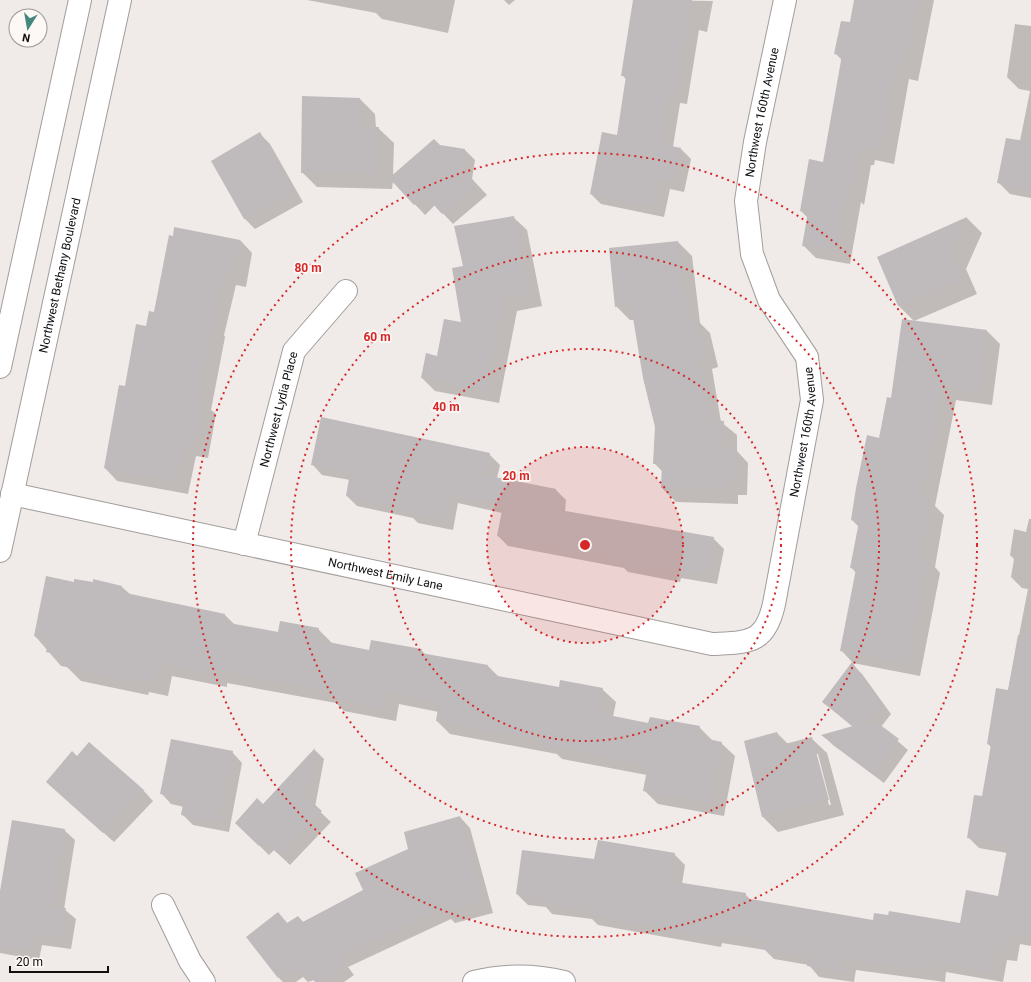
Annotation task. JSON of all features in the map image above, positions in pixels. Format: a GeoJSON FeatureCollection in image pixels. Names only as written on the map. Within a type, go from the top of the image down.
{"type":"FeatureCollection","features":[{"type":"Feature","properties":{"kind":"street"},"geometry":{"type":"LineString","coordinates":[[0,367],[80,0]]}},
{"type":"Feature","properties":{"kind":"street","name":"Northwest Bethany Boulevard"},"geometry":{"type":"LineString","coordinates":[[0,551],[120,0]]}},
{"type":"Feature","properties":{"kind":"street","name":"Northwest 160th Avenue"},"geometry":{"type":"LineString","coordinates":[[759,636],[770,621],[774,604],[812,400],[807,357],[769,300],[752,254],[746,201],[755,142],[785,0]]}},
{"type":"Feature","properties":{"kind":"street","name":"Northwest Lydia Place"},"geometry":{"type":"LineString","coordinates":[[244,544],[294,350],[346,291]]}},
{"type":"Feature","properties":{"kind":"street","name":"Northwest Emily Lane"},"geometry":{"type":"LineString","coordinates":[[12,494],[712,644],[744,642],[759,636]]}},
{"type":"Feature","properties":{"kind":"street"},"geometry":{"type":"LineString","coordinates":[[162,905],[190,961],[204,982]]}},
{"type":"Feature","properties":{"kind":"street"},"geometry":{"type":"LineString","coordinates":[[474,982],[489,978],[526,977],[564,982]]}},
{"type":"Feature","properties":{"kind":"building"},"geometry":{"type":"Polygon","coordinates":[[[633,0],[692,0],[677,95],[670,93],[662,144],[681,148],[674,182],[660,179],[654,207],[590,194],[602,132],[617,135],[626,76],[621,76],[633,0]]]}},
{"type":"Feature","properties":{"kind":"building"},"geometry":{"type":"Polygon","coordinates":[[[854,0],[918,0],[905,68],[896,66],[881,151],[862,147],[861,153],[858,152],[850,193],[848,188],[837,251],[802,246],[808,212],[800,211],[809,159],[823,162],[842,55],[834,54],[841,21],[850,22],[854,0]]]}},
{"type":"Feature","properties":{"kind":"building"},"geometry":{"type":"Polygon","coordinates":[[[302,96],[360,98],[362,126],[379,127],[378,174],[301,173],[302,96]]]}},
{"type":"Feature","properties":{"kind":"building"},"geometry":{"type":"Polygon","coordinates":[[[260,132],[294,191],[244,219],[211,161],[260,132]]]}},
{"type":"Feature","properties":{"kind":"building"},"geometry":{"type":"Polygon","coordinates":[[[1006,138],[1031,142],[1031,189],[997,183],[1006,138]]]}},
{"type":"Feature","properties":{"kind":"building"},"geometry":{"type":"Polygon","coordinates":[[[434,139],[440,145],[465,149],[463,168],[477,185],[442,214],[425,195],[414,205],[389,178],[434,139]]]}},
{"type":"Feature","properties":{"kind":"building"},"geometry":{"type":"Polygon","coordinates":[[[514,216],[530,293],[504,298],[486,390],[421,378],[426,353],[437,356],[444,319],[461,322],[452,268],[463,266],[454,226],[514,216]]]}},
{"type":"Feature","properties":{"kind":"building"},"geometry":{"type":"Polygon","coordinates":[[[967,217],[952,254],[963,279],[898,306],[877,257],[967,217]]]}},
{"type":"Feature","properties":{"kind":"building"},"geometry":{"type":"Polygon","coordinates":[[[174,227],[240,240],[233,275],[224,273],[212,323],[198,400],[204,401],[195,446],[184,444],[176,482],[104,468],[119,385],[125,386],[136,324],[146,326],[149,311],[154,312],[169,235],[173,236],[174,227]]]}},
{"type":"Feature","properties":{"kind":"building"},"geometry":{"type":"Polygon","coordinates":[[[678,241],[688,320],[697,318],[705,354],[698,355],[711,420],[724,421],[723,448],[735,448],[734,482],[725,482],[724,490],[661,488],[662,464],[653,464],[655,427],[643,378],[631,306],[615,307],[609,248],[678,241]]]}},
{"type":"Feature","properties":{"kind":"building"},"geometry":{"type":"Polygon","coordinates":[[[902,319],[987,330],[979,393],[943,387],[921,499],[931,501],[921,557],[928,559],[907,664],[840,651],[856,569],[850,568],[859,522],[851,520],[856,488],[867,435],[879,438],[887,397],[891,398],[902,319]]]}},
{"type":"Feature","properties":{"kind":"building"},"geometry":{"type":"Polygon","coordinates":[[[321,417],[490,453],[485,475],[556,489],[554,509],[714,537],[707,574],[671,568],[670,572],[617,562],[617,559],[497,536],[503,505],[448,494],[443,520],[406,513],[407,509],[346,496],[350,473],[311,465],[321,417]]]}},
{"type":"Feature","properties":{"kind":"building"},"geometry":{"type":"Polygon","coordinates":[[[46,576],[74,582],[74,579],[93,582],[93,579],[122,586],[121,592],[225,614],[224,622],[278,632],[280,621],[319,628],[317,640],[369,650],[371,640],[422,649],[421,653],[488,665],[487,674],[559,687],[560,680],[603,688],[598,713],[648,723],[650,717],[700,726],[698,737],[722,742],[710,803],[643,791],[648,765],[548,746],[548,742],[436,721],[439,702],[385,691],[382,708],[329,697],[330,691],[214,670],[213,674],[159,663],[155,684],[136,679],[135,683],[66,667],[68,657],[46,652],[49,640],[34,636],[46,576]]]}},
{"type":"Feature","properties":{"kind":"building"},"geometry":{"type":"Polygon","coordinates":[[[1018,635],[1031,636],[1031,937],[1009,933],[1006,951],[996,949],[992,972],[935,962],[934,971],[845,959],[843,973],[807,966],[809,957],[762,949],[763,941],[711,932],[710,937],[585,914],[586,909],[540,903],[541,898],[516,894],[522,850],[594,859],[598,840],[675,853],[670,881],[746,893],[745,898],[873,920],[874,913],[888,915],[889,911],[960,923],[966,890],[998,896],[1008,844],[967,838],[974,795],[982,796],[991,745],[987,744],[996,688],[1008,690],[1018,635]]]}},
{"type":"Feature","properties":{"kind":"building"},"geometry":{"type":"Polygon","coordinates":[[[852,662],[881,703],[865,723],[875,721],[899,739],[873,774],[821,735],[853,726],[822,702],[852,662]]]}},
{"type":"Feature","properties":{"kind":"building"},"geometry":{"type":"Polygon","coordinates":[[[777,732],[781,745],[812,737],[829,800],[762,817],[744,741],[777,732]]]}},
{"type":"Feature","properties":{"kind":"building"},"geometry":{"type":"Polygon","coordinates":[[[171,739],[233,751],[218,822],[181,815],[184,799],[160,794],[171,739]]]}},
{"type":"Feature","properties":{"kind":"building"},"geometry":{"type":"Polygon","coordinates":[[[89,742],[144,790],[103,833],[46,782],[72,751],[77,756],[89,742]]]}},
{"type":"Feature","properties":{"kind":"building"},"geometry":{"type":"Polygon","coordinates":[[[315,748],[305,796],[322,811],[280,855],[263,841],[259,846],[235,823],[257,798],[263,804],[315,748]]]}},
{"type":"Feature","properties":{"kind":"building"},"geometry":{"type":"Polygon","coordinates":[[[460,816],[484,902],[444,913],[443,909],[339,956],[345,965],[319,982],[315,982],[305,969],[298,974],[293,967],[278,978],[246,937],[278,912],[287,923],[298,916],[303,922],[363,890],[355,873],[408,849],[404,832],[460,816]]]}},
{"type":"Feature","properties":{"kind":"building"},"geometry":{"type":"Polygon","coordinates":[[[12,820],[65,829],[53,906],[66,908],[61,939],[32,935],[29,950],[0,945],[0,891],[12,820]]]}}]}
